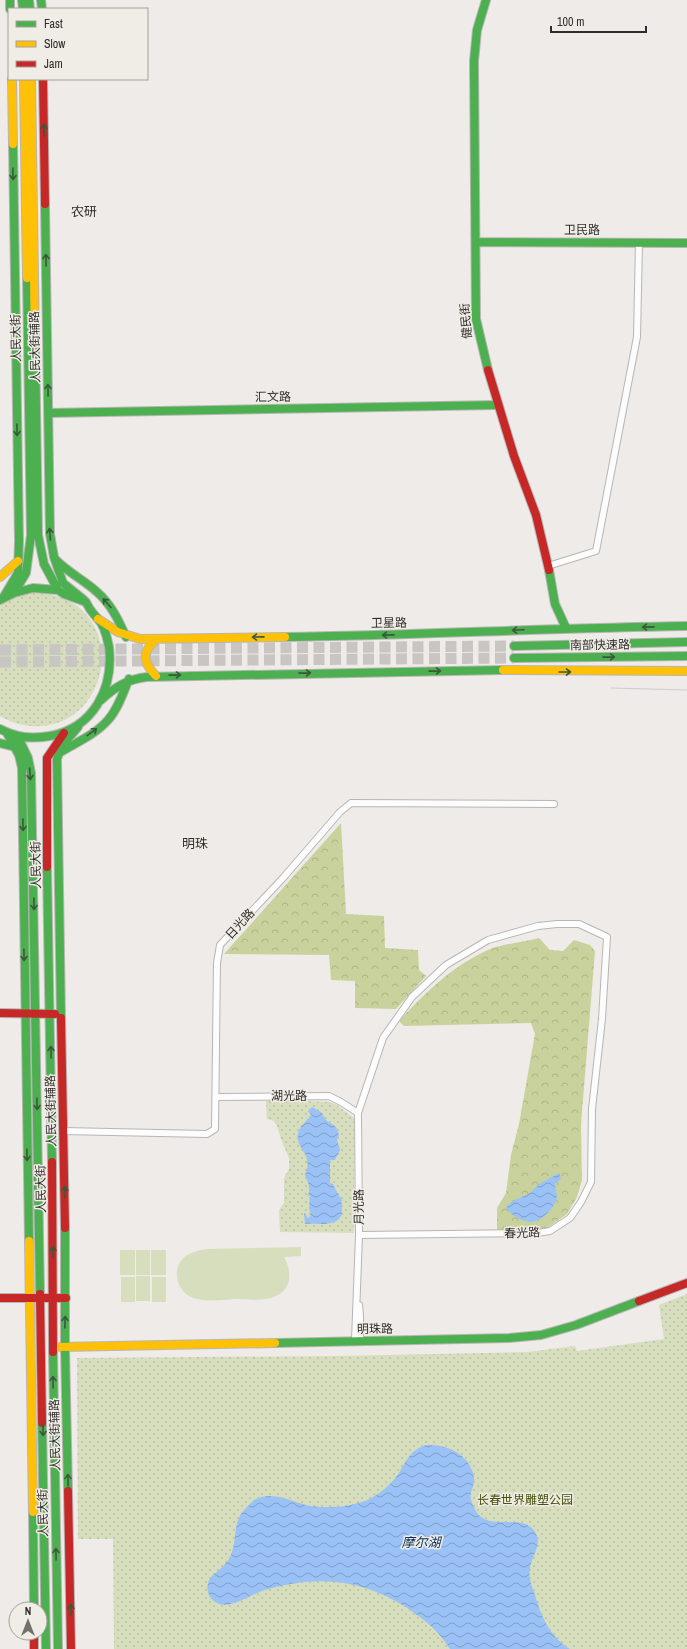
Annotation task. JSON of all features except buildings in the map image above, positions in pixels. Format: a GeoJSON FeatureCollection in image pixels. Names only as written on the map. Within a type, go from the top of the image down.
{"type":"FeatureCollection","features":[{"type":"Feature","properties":{"kind":"main road","name":"健民街"},"geometry":{"type":"LineString","coordinates":[[486,0],[475,38],[474,61],[476,319],[480,340],[498,405],[514,456],[536,515],[555,604],[566,628]]}},
{"type":"Feature","properties":{"kind":"main road"},"geometry":{"type":"LineString","coordinates":[[2,599],[18,573],[19,533],[12,80]]}},
{"type":"Feature","properties":{"kind":"main road","name":"人民大街"},"geometry":{"type":"LineString","coordinates":[[14,593],[26,572],[31,535],[24,80]]}},
{"type":"Feature","properties":{"kind":"main road","name":"人民大街"},"geometry":{"type":"LineString","coordinates":[[31,80],[38,535],[41,556],[46,572],[58,590]]}},
{"type":"Feature","properties":{"kind":"main road","name":"人民大街辅路"},"geometry":{"type":"LineString","coordinates":[[43,80],[50,534],[54,557],[64,583],[86,602],[92,614],[98,619]]}},
{"type":"Feature","properties":{"kind":"main road","name":"卫民路"},"geometry":{"type":"LineString","coordinates":[[476,242],[687,243]]}},
{"type":"Feature","properties":{"kind":"main road","name":"汇文路"},"geometry":{"type":"LineString","coordinates":[[48,414],[498,405]]}},
{"type":"Feature","properties":{"kind":"main road"},"geometry":{"type":"LineString","coordinates":[[54,557],[72,575],[94,588],[114,611],[126,636]]}},
{"type":"Feature","properties":{"kind":"main road"},"geometry":{"type":"LineString","coordinates":[[0,577],[18,562]]}},
{"type":"Feature","properties":{"kind":"main road"},"geometry":{"type":"LineString","coordinates":[[2,599],[14,593],[34,588],[58,590],[64,594],[86,602]]}},
{"type":"Feature","properties":{"kind":"main road"},"geometry":{"type":"LineString","coordinates":[[98,619],[106,635],[109,651],[109,676],[101,700]]}},
{"type":"Feature","properties":{"kind":"main road","name":"卫星路"},"geometry":{"type":"LineString","coordinates":[[98,619],[112,630],[126,636],[140,639],[455,634],[566,628],[687,626]]}},
{"type":"Feature","properties":{"kind":"main road"},"geometry":{"type":"LineString","coordinates":[[156,676],[146,665],[146,650],[148,645],[157,639]]}},
{"type":"Feature","properties":{"kind":"main road","name":"南部快速路"},"geometry":{"type":"LineString","coordinates":[[514,646],[687,642]]}},
{"type":"Feature","properties":{"kind":"main road","name":"南部快速路"},"geometry":{"type":"LineString","coordinates":[[514,658],[687,656]]}},
{"type":"Feature","properties":{"kind":"main road"},"geometry":{"type":"LineString","coordinates":[[3,731],[18,737],[35,739],[64,734],[80,724],[92,713],[101,700],[120,684],[129,679],[140,676],[472,670],[687,671]]}},
{"type":"Feature","properties":{"kind":"main road"},"geometry":{"type":"LineString","coordinates":[[59,753],[84,738],[106,721],[120,701],[129,679]]}},
{"type":"Feature","properties":{"kind":"main road","name":"人民大街辅路"},"geometry":{"type":"LineString","coordinates":[[71,1649],[65,1347],[66,1298],[58,779],[56,759],[61,747],[80,724]]}},
{"type":"Feature","properties":{"kind":"main road","name":"人民大街辅路"},"geometry":{"type":"LineString","coordinates":[[3,731],[15,747],[19,755],[22,768],[24,1013],[34,1601]]}},
{"type":"Feature","properties":{"kind":"main road","name":"人民大街"},"geometry":{"type":"LineString","coordinates":[[58,1649],[47,758],[64,734]]}},
{"type":"Feature","properties":{"kind":"main road","name":"人民大街"},"geometry":{"type":"LineString","coordinates":[[18,737],[28,758],[31,773],[39,1162],[39,1297],[46,1649]]}},
{"type":"Feature","properties":{"kind":"main road"},"geometry":{"type":"LineString","coordinates":[[0,743],[15,747]]}},
{"type":"Feature","properties":{"kind":"main road"},"geometry":{"type":"LineString","coordinates":[[0,1014],[61,1014]]}},
{"type":"Feature","properties":{"kind":"main road","name":"明珠路"},"geometry":{"type":"LineString","coordinates":[[54,1348],[509,1338],[541,1335],[589,1320],[687,1283]]}},
{"type":"Feature","properties":{"kind":"main road"},"geometry":{"type":"LineString","coordinates":[[0,1298],[66,1298]]}},
{"type":"Feature","properties":{"kind":"street"},"geometry":{"type":"LineString","coordinates":[[548,566],[596,551],[637,337],[639,242]]}},
{"type":"Feature","properties":{"kind":"street","name":"日光路"},"geometry":{"type":"LineString","coordinates":[[63,1131],[207,1134],[215,1129],[217,963],[220,945],[283,878],[340,812],[351,803],[554,804]]}},
{"type":"Feature","properties":{"kind":"street","name":"春光路"},"geometry":{"type":"LineString","coordinates":[[358,1113],[383,1038],[412,997],[446,965],[488,940],[538,926],[579,924],[607,937],[602,1019],[592,1110],[591,1182],[582,1202],[570,1218],[550,1231],[537,1233],[359,1235]]}},
{"type":"Feature","properties":{"kind":"street","name":"湖光路"},"geometry":{"type":"LineString","coordinates":[[216,1097],[328,1096],[342,1102],[358,1113]]}},
{"type":"Feature","properties":{"kind":"street","name":"月光路"},"geometry":{"type":"LineString","coordinates":[[358,1113],[359,1235],[358,1300],[356,1315],[358,1341]]}},
{"type":"Feature","properties":{"kind":"green space"},"geometry":{"type":"Polygon","coordinates":[[[32,592],[51,595],[69,601],[87,615],[98,633],[102,653],[100,674],[92,693],[80,710],[62,721],[40,726],[20,724],[0,716],[0,602],[32,592]]]}},
{"type":"Feature","properties":{"kind":"green space"},"geometry":{"type":"Polygon","coordinates":[[[341,823],[346,914],[384,916],[385,948],[418,950],[419,970],[426,976],[396,1009],[355,1008],[355,981],[331,980],[329,955],[224,954],[341,823]]]}},
{"type":"Feature","properties":{"kind":"green space"},"geometry":{"type":"Polygon","coordinates":[[[539,938],[550,950],[563,951],[574,940],[590,945],[595,951],[581,1124],[582,1180],[577,1197],[567,1214],[547,1228],[497,1231],[497,1208],[506,1193],[511,1155],[519,1124],[535,1034],[531,1023],[404,1026],[399,1021],[440,981],[475,956],[500,946],[539,938]]]}},
{"type":"Feature","properties":{"kind":"green space"},"geometry":{"type":"Polygon","coordinates":[[[284,1100],[330,1102],[337,1105],[354,1118],[354,1233],[280,1232],[279,1210],[284,1203],[284,1178],[289,1169],[289,1158],[277,1126],[274,1121],[267,1119],[266,1101],[284,1100]]]}},
{"type":"Feature","properties":{"kind":"green space"},"geometry":{"type":"Polygon","coordinates":[[[301,1247],[301,1256],[284,1257],[289,1269],[289,1281],[287,1287],[283,1291],[271,1298],[258,1300],[200,1300],[186,1294],[177,1279],[178,1267],[183,1259],[186,1256],[198,1251],[207,1249],[301,1247]]]}},
{"type":"Feature","properties":{"kind":"green space"},"geometry":{"type":"Polygon","coordinates":[[[120,1250],[135,1250],[135,1275],[120,1275],[120,1250]]]}},
{"type":"Feature","properties":{"kind":"green space"},"geometry":{"type":"Polygon","coordinates":[[[136,1250],[150,1250],[150,1275],[136,1275],[136,1250]]]}},
{"type":"Feature","properties":{"kind":"green space"},"geometry":{"type":"Polygon","coordinates":[[[151,1250],[166,1250],[166,1275],[151,1275],[151,1250]]]}},
{"type":"Feature","properties":{"kind":"green space"},"geometry":{"type":"Polygon","coordinates":[[[136,1276],[150,1276],[150,1301],[136,1301],[136,1276]]]}},
{"type":"Feature","properties":{"kind":"green space"},"geometry":{"type":"Polygon","coordinates":[[[121,1277],[135,1277],[135,1302],[121,1302],[121,1277]]]}},
{"type":"Feature","properties":{"kind":"green space"},"geometry":{"type":"Polygon","coordinates":[[[152,1277],[166,1277],[166,1302],[152,1302],[152,1277]]]}},
{"type":"Feature","properties":{"kind":"green space","name":"长春世界雕塑公园"},"geometry":{"type":"Polygon","coordinates":[[[687,1294],[687,1649],[114,1649],[113,1539],[78,1539],[77,1358],[336,1356],[528,1352],[575,1346],[577,1351],[664,1339],[659,1305],[687,1294]]]}},
{"type":"Feature","properties":{"kind":"water"},"geometry":{"type":"Polygon","coordinates":[[[312,1107],[321,1112],[326,1120],[336,1127],[339,1135],[337,1140],[340,1150],[335,1160],[330,1160],[330,1183],[333,1184],[342,1200],[342,1213],[337,1221],[327,1224],[305,1224],[304,1212],[308,1218],[311,1215],[309,1208],[310,1196],[308,1196],[309,1188],[305,1175],[307,1167],[306,1155],[298,1142],[298,1136],[299,1130],[311,1115],[308,1111],[312,1107]]]}},
{"type":"Feature","properties":{"kind":"water"},"geometry":{"type":"Polygon","coordinates":[[[559,1173],[561,1179],[555,1184],[557,1195],[556,1201],[551,1210],[539,1220],[530,1222],[523,1220],[516,1217],[506,1208],[511,1202],[530,1193],[539,1184],[559,1173]]]}},
{"type":"Feature","properties":{"kind":"water","name":"摩尔湖"},"geometry":{"type":"Polygon","coordinates":[[[426,1445],[442,1446],[456,1452],[468,1462],[472,1469],[474,1479],[471,1500],[478,1514],[484,1519],[501,1522],[518,1522],[526,1524],[532,1528],[537,1536],[538,1544],[532,1560],[530,1575],[540,1611],[552,1632],[570,1649],[450,1649],[431,1626],[407,1608],[373,1590],[338,1582],[302,1582],[284,1585],[265,1590],[242,1600],[225,1605],[219,1604],[211,1599],[208,1591],[208,1582],[210,1578],[229,1560],[233,1550],[239,1517],[254,1500],[262,1497],[275,1496],[306,1505],[320,1507],[344,1506],[359,1503],[374,1497],[386,1488],[400,1472],[411,1454],[426,1445]]]}},
{"type":"Feature","properties":{"kind":"tunnel"},"geometry":{"type":"LineString","coordinates":[[0,650],[514,646]]}},
{"type":"Feature","properties":{"kind":"tunnel"},"geometry":{"type":"LineString","coordinates":[[0,662],[514,658]]}},
{"type":"Feature","properties":{"kind":"tram line"},"geometry":{"type":"LineString","coordinates":[[611,688],[687,690]]}},
{"type":"Feature","properties":{"kind":"traffic: fast"},"geometry":{"type":"LineString","coordinates":[[10,0],[10,8]]}},
{"type":"Feature","properties":{"kind":"traffic: fast"},"geometry":{"type":"LineString","coordinates":[[22,0],[23,8]]}},
{"type":"Feature","properties":{"kind":"traffic: fast"},"geometry":{"type":"LineString","coordinates":[[29,0],[30,8]]}},
{"type":"Feature","properties":{"kind":"traffic: fast"},"geometry":{"type":"LineString","coordinates":[[41,0],[42,8]]}},
{"type":"Feature","properties":{"kind":"traffic: fast"},"geometry":{"type":"LineString","coordinates":[[486,0],[477,30],[474,61],[476,319],[488,370]]}},
{"type":"Feature","properties":{"kind":"traffic: fast"},"geometry":{"type":"LineString","coordinates":[[3,598],[18,573],[19,541],[13,144]]}},
{"type":"Feature","properties":{"kind":"traffic: fast"},"geometry":{"type":"LineString","coordinates":[[45,204],[50,534],[54,557],[63,583],[84,600]]}},
{"type":"Feature","properties":{"kind":"traffic: fast"},"geometry":{"type":"LineString","coordinates":[[476,242],[687,243]]}},
{"type":"Feature","properties":{"kind":"traffic: fast"},"geometry":{"type":"LineString","coordinates":[[14,593],[26,573],[31,535],[27,278]]}},
{"type":"Feature","properties":{"kind":"traffic: fast"},"geometry":{"type":"LineString","coordinates":[[35,344],[38,535],[44,564],[58,590]]}},
{"type":"Feature","properties":{"kind":"traffic: fast"},"geometry":{"type":"LineString","coordinates":[[48,413],[498,405]]}},
{"type":"Feature","properties":{"kind":"traffic: fast"},"geometry":{"type":"LineString","coordinates":[[55,559],[102,597],[114,613],[126,637]]}},
{"type":"Feature","properties":{"kind":"traffic: fast"},"geometry":{"type":"LineString","coordinates":[[549,570],[555,604],[566,628]]}},
{"type":"Feature","properties":{"kind":"traffic: fast"},"geometry":{"type":"LineString","coordinates":[[0,600],[14,593],[33,588],[58,590],[64,594],[86,602],[104,629],[109,647],[110,663],[104,692],[98,704],[78,725],[65,732],[50,736],[37,737],[19,736],[0,729]]}},
{"type":"Feature","properties":{"kind":"traffic: fast"},"geometry":{"type":"LineString","coordinates":[[285,637],[687,626]]}},
{"type":"Feature","properties":{"kind":"traffic: fast"},"geometry":{"type":"LineString","coordinates":[[514,646],[687,642]]}},
{"type":"Feature","properties":{"kind":"traffic: fast"},"geometry":{"type":"LineString","coordinates":[[514,658],[687,656]]}},
{"type":"Feature","properties":{"kind":"traffic: fast"},"geometry":{"type":"LineString","coordinates":[[101,700],[122,684],[147,677],[503,670]]}},
{"type":"Feature","properties":{"kind":"traffic: fast"},"geometry":{"type":"LineString","coordinates":[[59,753],[91,734],[112,716],[129,679]]}},
{"type":"Feature","properties":{"kind":"traffic: fast"},"geometry":{"type":"LineString","coordinates":[[61,1018],[57,759],[61,747],[78,727]]}},
{"type":"Feature","properties":{"kind":"traffic: fast"},"geometry":{"type":"LineString","coordinates":[[7,733],[19,755],[22,768],[29,1241]]}},
{"type":"Feature","properties":{"kind":"traffic: fast"},"geometry":{"type":"LineString","coordinates":[[18,737],[28,758],[31,773],[40,1294]]}},
{"type":"Feature","properties":{"kind":"traffic: fast"},"geometry":{"type":"LineString","coordinates":[[0,743],[15,747]]}},
{"type":"Feature","properties":{"kind":"traffic: fast"},"geometry":{"type":"LineString","coordinates":[[47,867],[52,1162]]}},
{"type":"Feature","properties":{"kind":"traffic: fast"},"geometry":{"type":"LineString","coordinates":[[65,1228],[65,1347],[68,1491]]}},
{"type":"Feature","properties":{"kind":"traffic: fast"},"geometry":{"type":"LineString","coordinates":[[275,1343],[509,1338],[541,1335],[576,1325],[639,1301]]}},
{"type":"Feature","properties":{"kind":"traffic: fast"},"geometry":{"type":"LineString","coordinates":[[53,1352],[58,1649]]}},
{"type":"Feature","properties":{"kind":"traffic: fast"},"geometry":{"type":"LineString","coordinates":[[42,1423],[46,1649]]}},
{"type":"Feature","properties":{"kind":"traffic: fast"},"geometry":{"type":"LineString","coordinates":[[33,1512],[34,1601]]}},
{"type":"Feature","properties":{"kind":"traffic: slow"},"geometry":{"type":"LineString","coordinates":[[12,80],[13,144]]}},
{"type":"Feature","properties":{"kind":"traffic: slow"},"geometry":{"type":"LineString","coordinates":[[24,80],[27,278]]}},
{"type":"Feature","properties":{"kind":"traffic: slow"},"geometry":{"type":"LineString","coordinates":[[31,80],[35,344]]}},
{"type":"Feature","properties":{"kind":"traffic: slow"},"geometry":{"type":"LineString","coordinates":[[0,577],[18,561]]}},
{"type":"Feature","properties":{"kind":"traffic: slow"},"geometry":{"type":"LineString","coordinates":[[98,619],[118,632],[140,639],[285,637]]}},
{"type":"Feature","properties":{"kind":"traffic: slow"},"geometry":{"type":"LineString","coordinates":[[156,676],[146,662],[146,653],[148,648],[157,639]]}},
{"type":"Feature","properties":{"kind":"traffic: slow"},"geometry":{"type":"LineString","coordinates":[[503,670],[687,671]]}},
{"type":"Feature","properties":{"kind":"traffic: slow"},"geometry":{"type":"LineString","coordinates":[[29,1241],[33,1512]]}},
{"type":"Feature","properties":{"kind":"traffic: slow"},"geometry":{"type":"LineString","coordinates":[[60,1347],[275,1343]]}},
{"type":"Feature","properties":{"kind":"traffic: jam"},"geometry":{"type":"LineString","coordinates":[[43,80],[45,204]]}},
{"type":"Feature","properties":{"kind":"traffic: jam"},"geometry":{"type":"LineString","coordinates":[[488,370],[514,456],[536,515],[549,570]]}},
{"type":"Feature","properties":{"kind":"traffic: jam"},"geometry":{"type":"LineString","coordinates":[[47,867],[47,758],[64,733]]}},
{"type":"Feature","properties":{"kind":"traffic: jam"},"geometry":{"type":"LineString","coordinates":[[0,1013],[55,1014]]}},
{"type":"Feature","properties":{"kind":"traffic: jam"},"geometry":{"type":"LineString","coordinates":[[61,1018],[65,1228]]}},
{"type":"Feature","properties":{"kind":"traffic: jam"},"geometry":{"type":"LineString","coordinates":[[52,1162],[53,1352]]}},
{"type":"Feature","properties":{"kind":"traffic: jam"},"geometry":{"type":"LineString","coordinates":[[639,1301],[687,1283]]}},
{"type":"Feature","properties":{"kind":"traffic: jam"},"geometry":{"type":"LineString","coordinates":[[40,1294],[42,1423]]}},
{"type":"Feature","properties":{"kind":"traffic: jam"},"geometry":{"type":"LineString","coordinates":[[0,1298],[66,1298]]}},
{"type":"Feature","properties":{"kind":"traffic: jam"},"geometry":{"type":"LineString","coordinates":[[68,1491],[71,1649]]}},
{"type":"Feature","properties":{"kind":"traffic: jam"},"geometry":{"type":"LineString","coordinates":[[34,1641],[34,1649]]}},
{"type":"Feature","properties":{"kind":"district","name":"农研"},"geometry":{"type":"Point","coordinates":[84,211]}},
{"type":"Feature","properties":{"kind":"district","name":"明珠"},"geometry":{"type":"Point","coordinates":[195,843]}}]}
